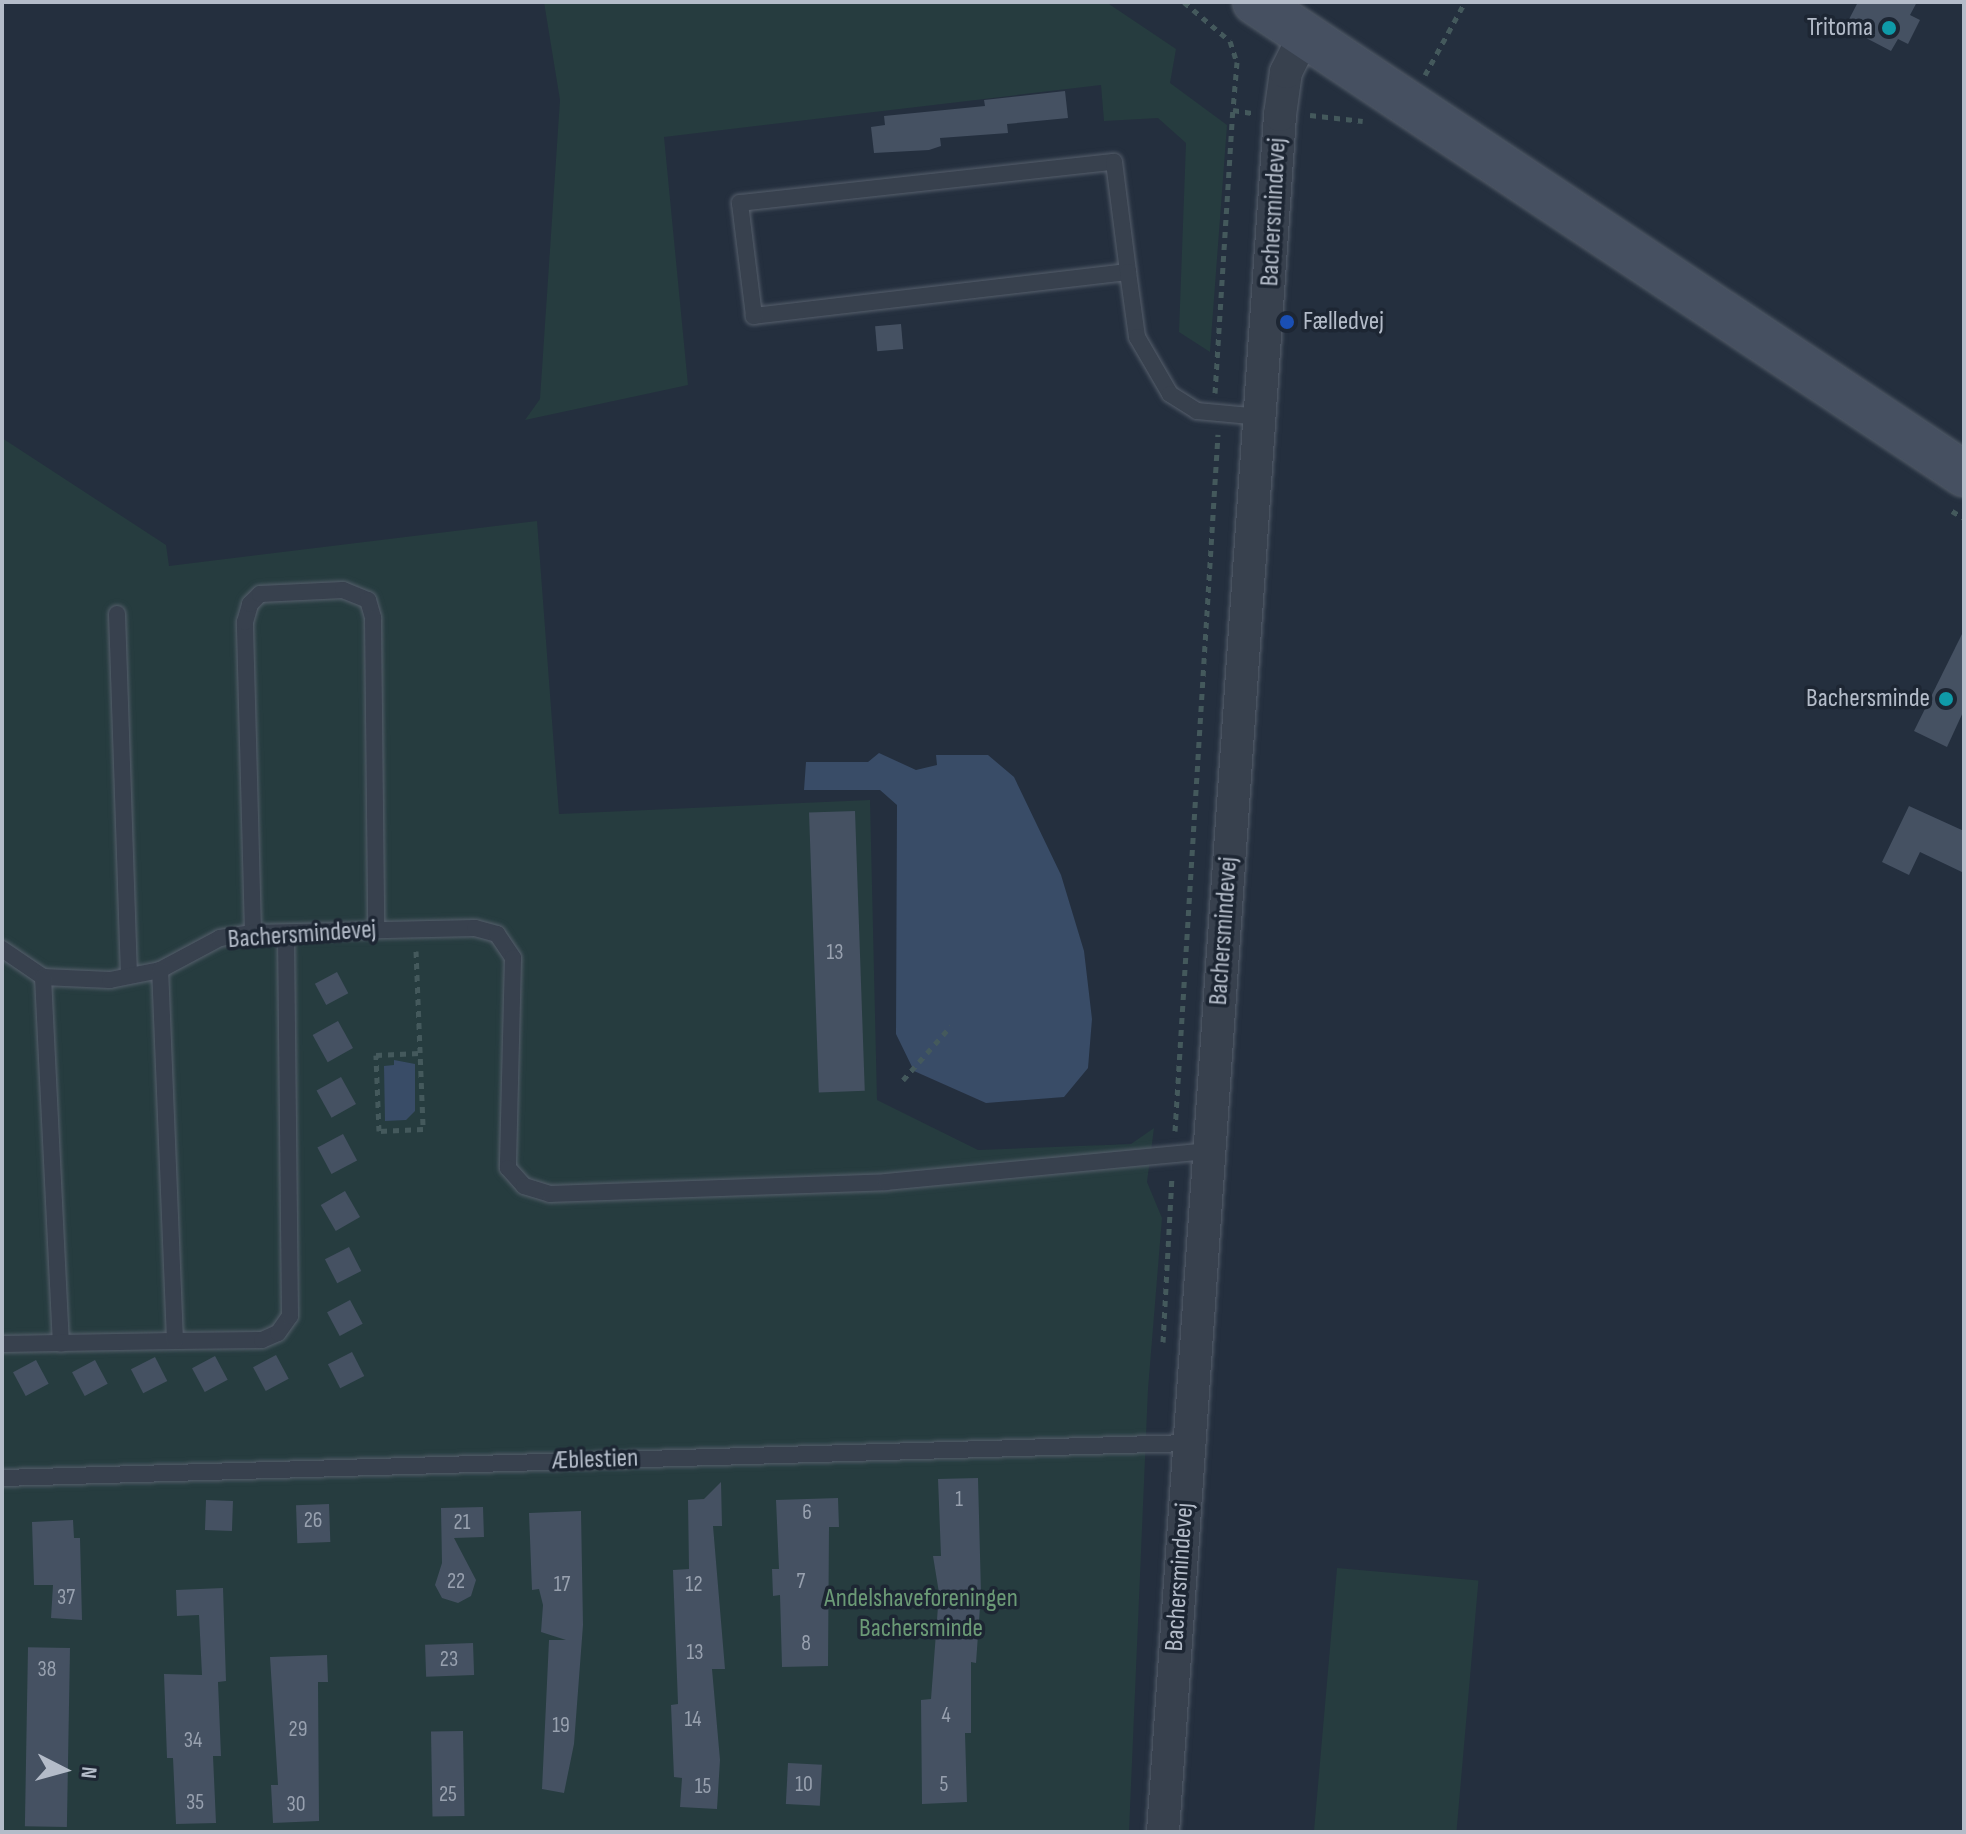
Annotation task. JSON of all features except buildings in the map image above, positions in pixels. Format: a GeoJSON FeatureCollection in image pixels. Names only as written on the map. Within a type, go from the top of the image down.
{"type":"FeatureCollection","features":[{"type":"Feature","properties":{"kind":"street"},"geometry":{"type":"LineString","coordinates":[[1255,2],[1406,102],[1951,487]]}},
{"type":"Feature","properties":{"kind":"street","name":"Bachersmindevej"},"geometry":{"type":"LineString","coordinates":[[1163,1832],[1280,115],[1286,72],[1305,34]]}},
{"type":"Feature","properties":{"kind":"lane"},"geometry":{"type":"LineString","coordinates":[[1128,272],[754,316],[740,203],[1114,162],[1137,337],[1170,394],[1197,411],[1261,417]]}},
{"type":"Feature","properties":{"kind":"lane"},"geometry":{"type":"LineString","coordinates":[[253,933],[247,613],[260,594],[343,590],[368,600],[373,618],[376,929]]}},
{"type":"Feature","properties":{"kind":"lane"},"geometry":{"type":"LineString","coordinates":[[117,614],[129,975]]}},
{"type":"Feature","properties":{"kind":"lane","name":"Bachersmindevej"},"geometry":{"type":"LineString","coordinates":[[43,977],[110,980],[160,970],[220,938],[253,933],[475,928],[497,934],[513,958],[508,1168],[524,1186],[550,1194],[803,1186],[1173,1156]]}},
{"type":"Feature","properties":{"kind":"lane"},"geometry":{"type":"LineString","coordinates":[[2,1344],[262,1340],[278,1333],[290,1316],[286,933]]}},
{"type":"Feature","properties":{"kind":"lane"},"geometry":{"type":"LineString","coordinates":[[2,949],[43,977],[61,1344]]}},
{"type":"Feature","properties":{"kind":"lane"},"geometry":{"type":"LineString","coordinates":[[160,970],[175,1341]]}},
{"type":"Feature","properties":{"kind":"lane"},"geometry":{"type":"LineString","coordinates":[[1173,1156],[1207,1151]]}},
{"type":"Feature","properties":{"kind":"lane","name":"Æblestien"},"geometry":{"type":"LineString","coordinates":[[2,1478],[1188,1443]]}},
{"type":"Feature","properties":{"kind":"path"},"geometry":{"type":"LineString","coordinates":[[1163,1353],[1173,1156],[1220,457],[1214,377],[1237,62],[1230,41],[1184,2]]}},
{"type":"Feature","properties":{"kind":"path"},"geometry":{"type":"LineString","coordinates":[[1406,102],[1440,53],[1465,2]]}},
{"type":"Feature","properties":{"kind":"path"},"geometry":{"type":"LineString","coordinates":[[1233,110],[1368,124]]}},
{"type":"Feature","properties":{"kind":"path"},"geometry":{"type":"LineString","coordinates":[[1951,487],[1964,518]]}},
{"type":"Feature","properties":{"kind":"path"},"geometry":{"type":"LineString","coordinates":[[416,930],[423,1129],[379,1131],[376,1055],[420,1053]]}},
{"type":"Feature","properties":{"kind":"path"},"geometry":{"type":"LineString","coordinates":[[903,1080],[951,1026]]}},
{"type":"Feature","properties":{"kind":"green space"},"geometry":{"type":"Polygon","coordinates":[[[544,2],[1106,2],[1176,49],[1170,83],[1227,125],[1210,352],[1179,332],[1186,143],[1158,118],[1104,121],[1101,85],[664,137],[688,385],[525,420],[540,399],[560,100],[544,2]]]}},
{"type":"Feature","properties":{"kind":"green space","name":"Andelshaveforeningen Bachersminde"},"geometry":{"type":"Polygon","coordinates":[[[2,438],[166,545],[169,566],[537,521],[559,814],[870,800],[877,1100],[978,1150],[1131,1144],[1154,1128],[1147,1182],[1162,1218],[1148,1389],[1129,1832],[2,1832],[2,438]]]}},
{"type":"Feature","properties":{"kind":"green space"},"geometry":{"type":"Polygon","coordinates":[[[1337,1568],[1478,1580],[1456,1832],[1314,1832],[1337,1568]]]}},
{"type":"Feature","properties":{"kind":"water"},"geometry":{"type":"Polygon","coordinates":[[[879,753],[916,770],[937,765],[936,755],[988,755],[1014,777],[1061,875],[1084,951],[1092,1019],[1088,1068],[1064,1097],[986,1103],[914,1071],[896,1034],[897,805],[880,790],[804,790],[806,762],[868,762],[879,753]]]}},
{"type":"Feature","properties":{"kind":"water"},"geometry":{"type":"Polygon","coordinates":[[[394,1060],[415,1064],[415,1111],[406,1120],[385,1121],[384,1066],[394,1065],[394,1060]]]}},
{"type":"Feature","properties":{"kind":"place","name":"Tritoma"},"geometry":{"type":"Point","coordinates":[1889,28]}},
{"type":"Feature","properties":{"kind":"place","name":"Fælledvej"},"geometry":{"type":"Point","coordinates":[1287,322]}},
{"type":"Feature","properties":{"kind":"place","name":"Bachersminde"},"geometry":{"type":"Point","coordinates":[1946,699]}}]}
